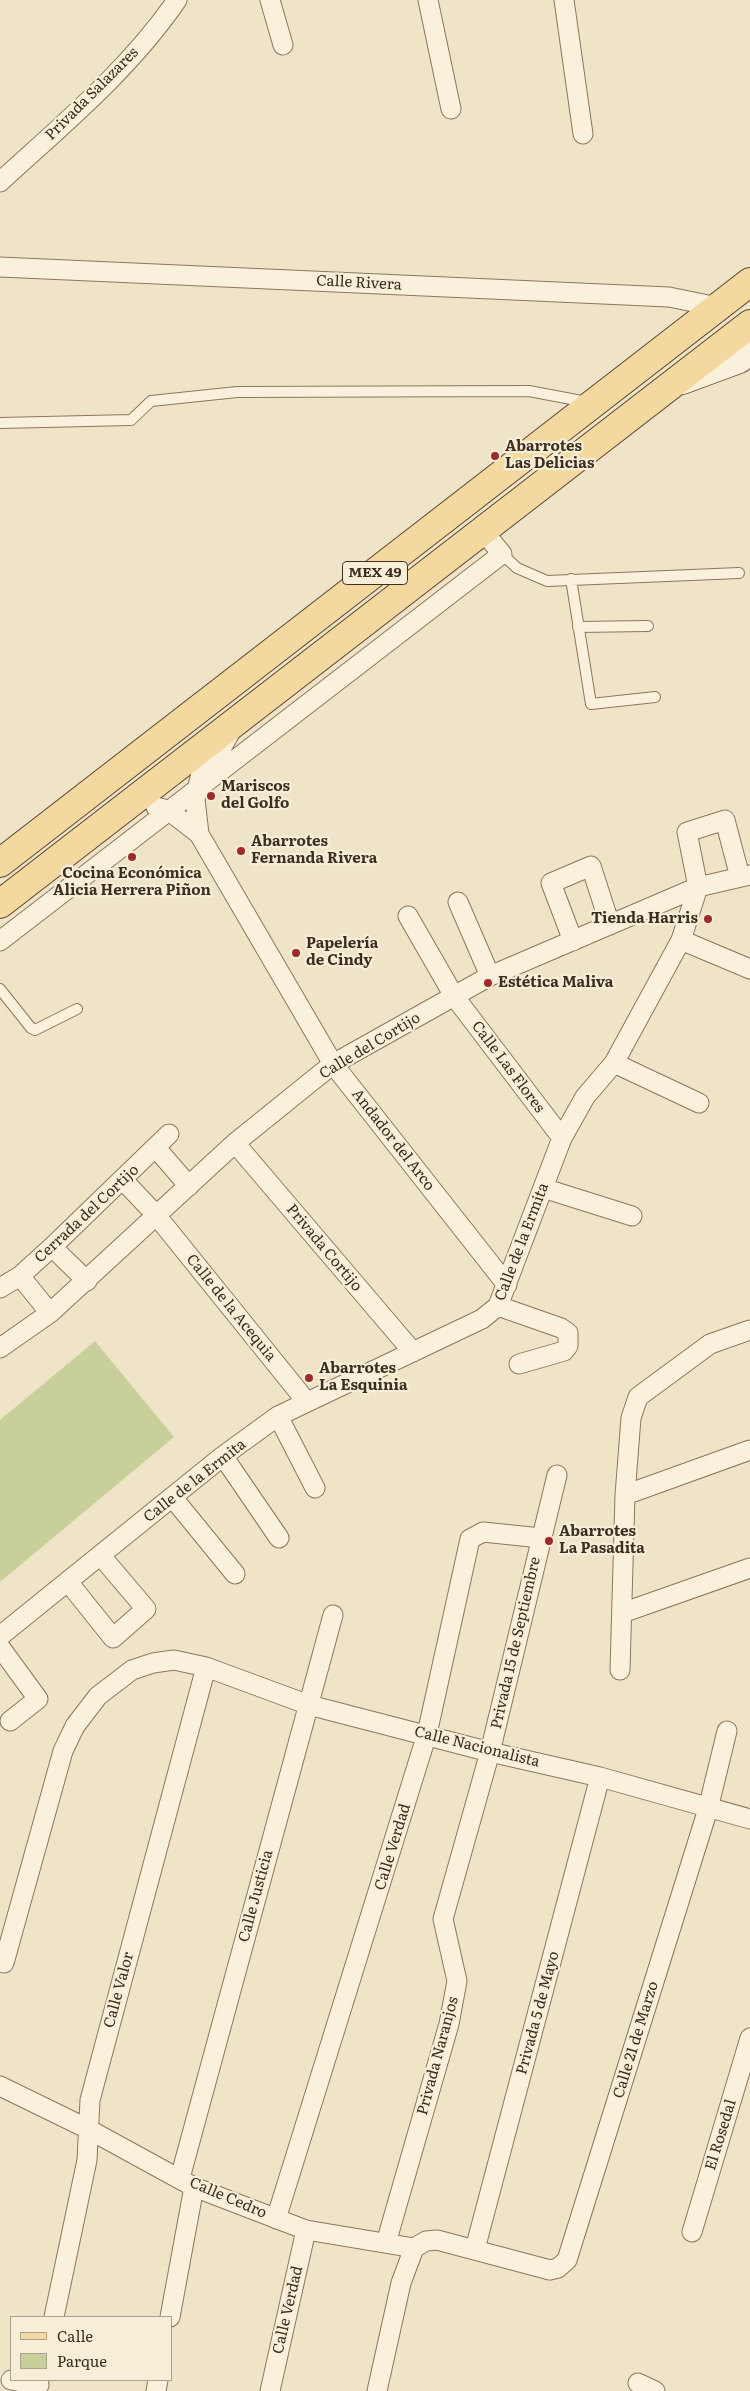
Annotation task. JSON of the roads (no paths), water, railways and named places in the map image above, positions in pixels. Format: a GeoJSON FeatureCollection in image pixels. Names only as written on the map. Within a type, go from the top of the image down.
{"type":"FeatureCollection","features":[{"type":"Feature","properties":{"kind":"main road","name":"MEX 49"},"geometry":{"type":"LineString","coordinates":[[0,864],[750,282]]}},
{"type":"Feature","properties":{"kind":"main road","name":"MEX 49"},"geometry":{"type":"LineString","coordinates":[[0,904],[234,725],[750,324]]}},
{"type":"Feature","properties":{"kind":"main road"},"geometry":{"type":"LineString","coordinates":[[462,505],[483,531]]}},
{"type":"Feature","properties":{"kind":"main road"},"geometry":{"type":"LineString","coordinates":[[214,697],[234,725]]}},
{"type":"Feature","properties":{"kind":"street","name":"Privada Salazares"},"geometry":{"type":"LineString","coordinates":[[0,182],[92,97],[156,30],[177,0]]}},
{"type":"Feature","properties":{"kind":"street"},"geometry":{"type":"LineString","coordinates":[[270,0],[283,45]]}},
{"type":"Feature","properties":{"kind":"street"},"geometry":{"type":"LineString","coordinates":[[428,0],[451,109]]}},
{"type":"Feature","properties":{"kind":"street"},"geometry":{"type":"LineString","coordinates":[[564,0],[583,134]]}},
{"type":"Feature","properties":{"kind":"street","name":"Calle Rivera"},"geometry":{"type":"LineString","coordinates":[[0,267],[669,297],[718,307]]}},
{"type":"Feature","properties":{"kind":"street"},"geometry":{"type":"LineString","coordinates":[[673,384],[740,359],[750,351]]}},
{"type":"Feature","properties":{"kind":"street"},"geometry":{"type":"LineString","coordinates":[[0,941],[502,554],[483,531]]}},
{"type":"Feature","properties":{"kind":"street"},"geometry":{"type":"LineString","coordinates":[[431,572],[449,596]]}},
{"type":"Feature","properties":{"kind":"street"},"geometry":{"type":"LineString","coordinates":[[343,640],[360,664]]}},
{"type":"Feature","properties":{"kind":"street","name":"Andador del Arco"},"geometry":{"type":"LineString","coordinates":[[199,834],[195,799],[202,769],[222,749],[234,725]]}},
{"type":"Feature","properties":{"kind":"street","name":"Andador del Arco"},"geometry":{"type":"LineString","coordinates":[[133,802],[168,810],[199,834],[333,1064],[506,1284]]}},
{"type":"Feature","properties":{"kind":"street"},"geometry":{"type":"LineString","coordinates":[[698,887],[687,832],[725,820],[745,876]]}},
{"type":"Feature","properties":{"kind":"street"},"geometry":{"type":"LineString","coordinates":[[573,940],[551,883],[591,866],[610,925]]}},
{"type":"Feature","properties":{"kind":"street","name":"Calle del Cortijo"},"geometry":{"type":"LineString","coordinates":[[0,1348],[50,1313],[235,1143],[333,1064],[490,976],[698,887],[745,876]]}},
{"type":"Feature","properties":{"kind":"street","name":"Calle de la Ermita"},"geometry":{"type":"LineString","coordinates":[[0,1636],[69,1583],[223,1456],[278,1416],[482,1319],[498,1306],[562,1138],[585,1097],[614,1063],[681,940],[698,887]]}},
{"type":"Feature","properties":{"kind":"street"},"geometry":{"type":"LineString","coordinates":[[458,902],[490,976]]}},
{"type":"Feature","properties":{"kind":"street","name":"Calle Las Flores"},"geometry":{"type":"LineString","coordinates":[[408,916],[454,996],[562,1138]]}},
{"type":"Feature","properties":{"kind":"street"},"geometry":{"type":"LineString","coordinates":[[681,940],[750,969]]}},
{"type":"Feature","properties":{"kind":"street"},"geometry":{"type":"LineString","coordinates":[[614,1063],[699,1103]]}},
{"type":"Feature","properties":{"kind":"street","name":"Cerrada del Cortijo"},"geometry":{"type":"LineString","coordinates":[[0,1288],[20,1276],[52,1247],[169,1134]]}},
{"type":"Feature","properties":{"kind":"street","name":"Privada Cortijo"},"geometry":{"type":"LineString","coordinates":[[235,1143],[413,1352]]}},
{"type":"Feature","properties":{"kind":"street"},"geometry":{"type":"LineString","coordinates":[[156,1148],[189,1186]]}},
{"type":"Feature","properties":{"kind":"street","name":"Calle de la Acequia"},"geometry":{"type":"LineString","coordinates":[[123,1180],[156,1215],[306,1402]]}},
{"type":"Feature","properties":{"kind":"street"},"geometry":{"type":"LineString","coordinates":[[543,1188],[632,1216]]}},
{"type":"Feature","properties":{"kind":"street"},"geometry":{"type":"LineString","coordinates":[[52,1247],[87,1280]]}},
{"type":"Feature","properties":{"kind":"street"},"geometry":{"type":"LineString","coordinates":[[20,1276],[50,1313]]}},
{"type":"Feature","properties":{"kind":"street"},"geometry":{"type":"LineString","coordinates":[[498,1306],[561,1328],[568,1333],[568,1346],[564,1351],[519,1364]]}},
{"type":"Feature","properties":{"kind":"street"},"geometry":{"type":"LineString","coordinates":[[620,1670],[625,1495],[631,1418],[638,1397],[710,1344],[750,1330]]}},
{"type":"Feature","properties":{"kind":"street"},"geometry":{"type":"LineString","coordinates":[[278,1416],[315,1488]]}},
{"type":"Feature","properties":{"kind":"street"},"geometry":{"type":"LineString","coordinates":[[625,1495],[750,1450]]}},
{"type":"Feature","properties":{"kind":"street"},"geometry":{"type":"LineString","coordinates":[[223,1456],[279,1538]]}},
{"type":"Feature","properties":{"kind":"street","name":"Privada 15 de Septiembre"},"geometry":{"type":"LineString","coordinates":[[490,1752],[557,1475]]}},
{"type":"Feature","properties":{"kind":"street"},"geometry":{"type":"LineString","coordinates":[[173,1498],[235,1574]]}},
{"type":"Feature","properties":{"kind":"street","name":"Calle Verdad"},"geometry":{"type":"LineString","coordinates":[[276,2219],[427,1734],[470,1539],[483,1532],[541,1538]]}},
{"type":"Feature","properties":{"kind":"street"},"geometry":{"type":"LineString","coordinates":[[69,1583],[113,1638],[146,1609],[101,1556]]}},
{"type":"Feature","properties":{"kind":"street"},"geometry":{"type":"LineString","coordinates":[[622,1613],[750,1568]]}},
{"type":"Feature","properties":{"kind":"street","name":"Calle Justicia"},"geometry":{"type":"LineString","coordinates":[[170,2316],[187,2182],[308,1705],[333,1615]]}},
{"type":"Feature","properties":{"kind":"street"},"geometry":{"type":"LineString","coordinates":[[0,1647],[38,1699],[10,1721]]}},
{"type":"Feature","properties":{"kind":"street","name":"Calle Nacionalista"},"geometry":{"type":"LineString","coordinates":[[4,1963],[63,1751],[75,1726],[98,1696],[132,1670],[152,1663],[174,1660],[206,1667],[308,1705],[427,1734],[490,1752],[600,1777],[708,1809],[750,1819]]}},
{"type":"Feature","properties":{"kind":"street","name":"Calle Valor"},"geometry":{"type":"LineString","coordinates":[[54,2316],[87,2160],[90,2100],[206,1667]]}},
{"type":"Feature","properties":{"kind":"street","name":"Calle 21 de Marzo"},"geometry":{"type":"LineString","coordinates":[[475,2249],[550,2270],[558,2268],[567,2260],[708,1809],[728,1731]]}},
{"type":"Feature","properties":{"kind":"street","name":"Privada Naranjos"},"geometry":{"type":"LineString","coordinates":[[386,2243],[448,2024],[457,1981],[443,1919],[490,1752]]}},
{"type":"Feature","properties":{"kind":"street","name":"Privada 5 de Mayo"},"geometry":{"type":"LineString","coordinates":[[475,2249],[600,1777]]}},
{"type":"Feature","properties":{"kind":"street","name":"El Rosedal"},"geometry":{"type":"LineString","coordinates":[[692,2232],[750,2038]]}},
{"type":"Feature","properties":{"kind":"street","name":"Calle Cedro"},"geometry":{"type":"LineString","coordinates":[[0,2086],[88,2129],[187,2182],[276,2219],[306,2230],[414,2248]]}},
{"type":"Feature","properties":{"kind":"street","name":"Calle Verdad"},"geometry":{"type":"LineString","coordinates":[[270,2391],[306,2230]]}},
{"type":"Feature","properties":{"kind":"street"},"geometry":{"type":"LineString","coordinates":[[377,2391],[401,2282],[414,2248],[426,2241],[437,2240],[475,2249]]}},
{"type":"Feature","properties":{"kind":"street"},"geometry":{"type":"LineString","coordinates":[[17,2381],[39,2385]]}},
{"type":"Feature","properties":{"kind":"street"},"geometry":{"type":"LineString","coordinates":[[638,2383],[655,2391]]}},
{"type":"Feature","properties":{"kind":"lane"},"geometry":{"type":"LineString","coordinates":[[0,423],[131,420],[151,401],[237,392],[529,391],[593,404]]}},
{"type":"Feature","properties":{"kind":"lane"},"geometry":{"type":"LineString","coordinates":[[502,554],[517,568],[547,580],[739,572]]}},
{"type":"Feature","properties":{"kind":"lane"},"geometry":{"type":"LineString","coordinates":[[571,579],[591,704],[655,697]]}},
{"type":"Feature","properties":{"kind":"lane"},"geometry":{"type":"LineString","coordinates":[[578,627],[648,626]]}},
{"type":"Feature","properties":{"kind":"lane"},"geometry":{"type":"LineString","coordinates":[[0,989],[31,1028],[35,1030],[77,1009]]}},
{"type":"Feature","properties":{"kind":"place","name":"Abarrotes Las Delicias"},"geometry":{"type":"Point","coordinates":[495,456]}},
{"type":"Feature","properties":{"kind":"place","name":"Mariscos del Golfo"},"geometry":{"type":"Point","coordinates":[211,796]}},
{"type":"Feature","properties":{"kind":"place","name":"Abarrotes Fernanda Rivera"},"geometry":{"type":"Point","coordinates":[241,851]}},
{"type":"Feature","properties":{"kind":"place","name":"Cocina Económica Alicia Herrera Piñon"},"geometry":{"type":"Point","coordinates":[132,857]}},
{"type":"Feature","properties":{"kind":"place","name":"Tienda Harris"},"geometry":{"type":"Point","coordinates":[708,919]}},
{"type":"Feature","properties":{"kind":"place","name":"Papelería de Cindy"},"geometry":{"type":"Point","coordinates":[296,953]}},
{"type":"Feature","properties":{"kind":"place","name":"Estética Maliva"},"geometry":{"type":"Point","coordinates":[488,983]}},
{"type":"Feature","properties":{"kind":"place","name":"Abarrotes La Esquinia"},"geometry":{"type":"Point","coordinates":[309,1378]}},
{"type":"Feature","properties":{"kind":"place","name":"Abarrotes La Pasadita"},"geometry":{"type":"Point","coordinates":[549,1541]}}]}
